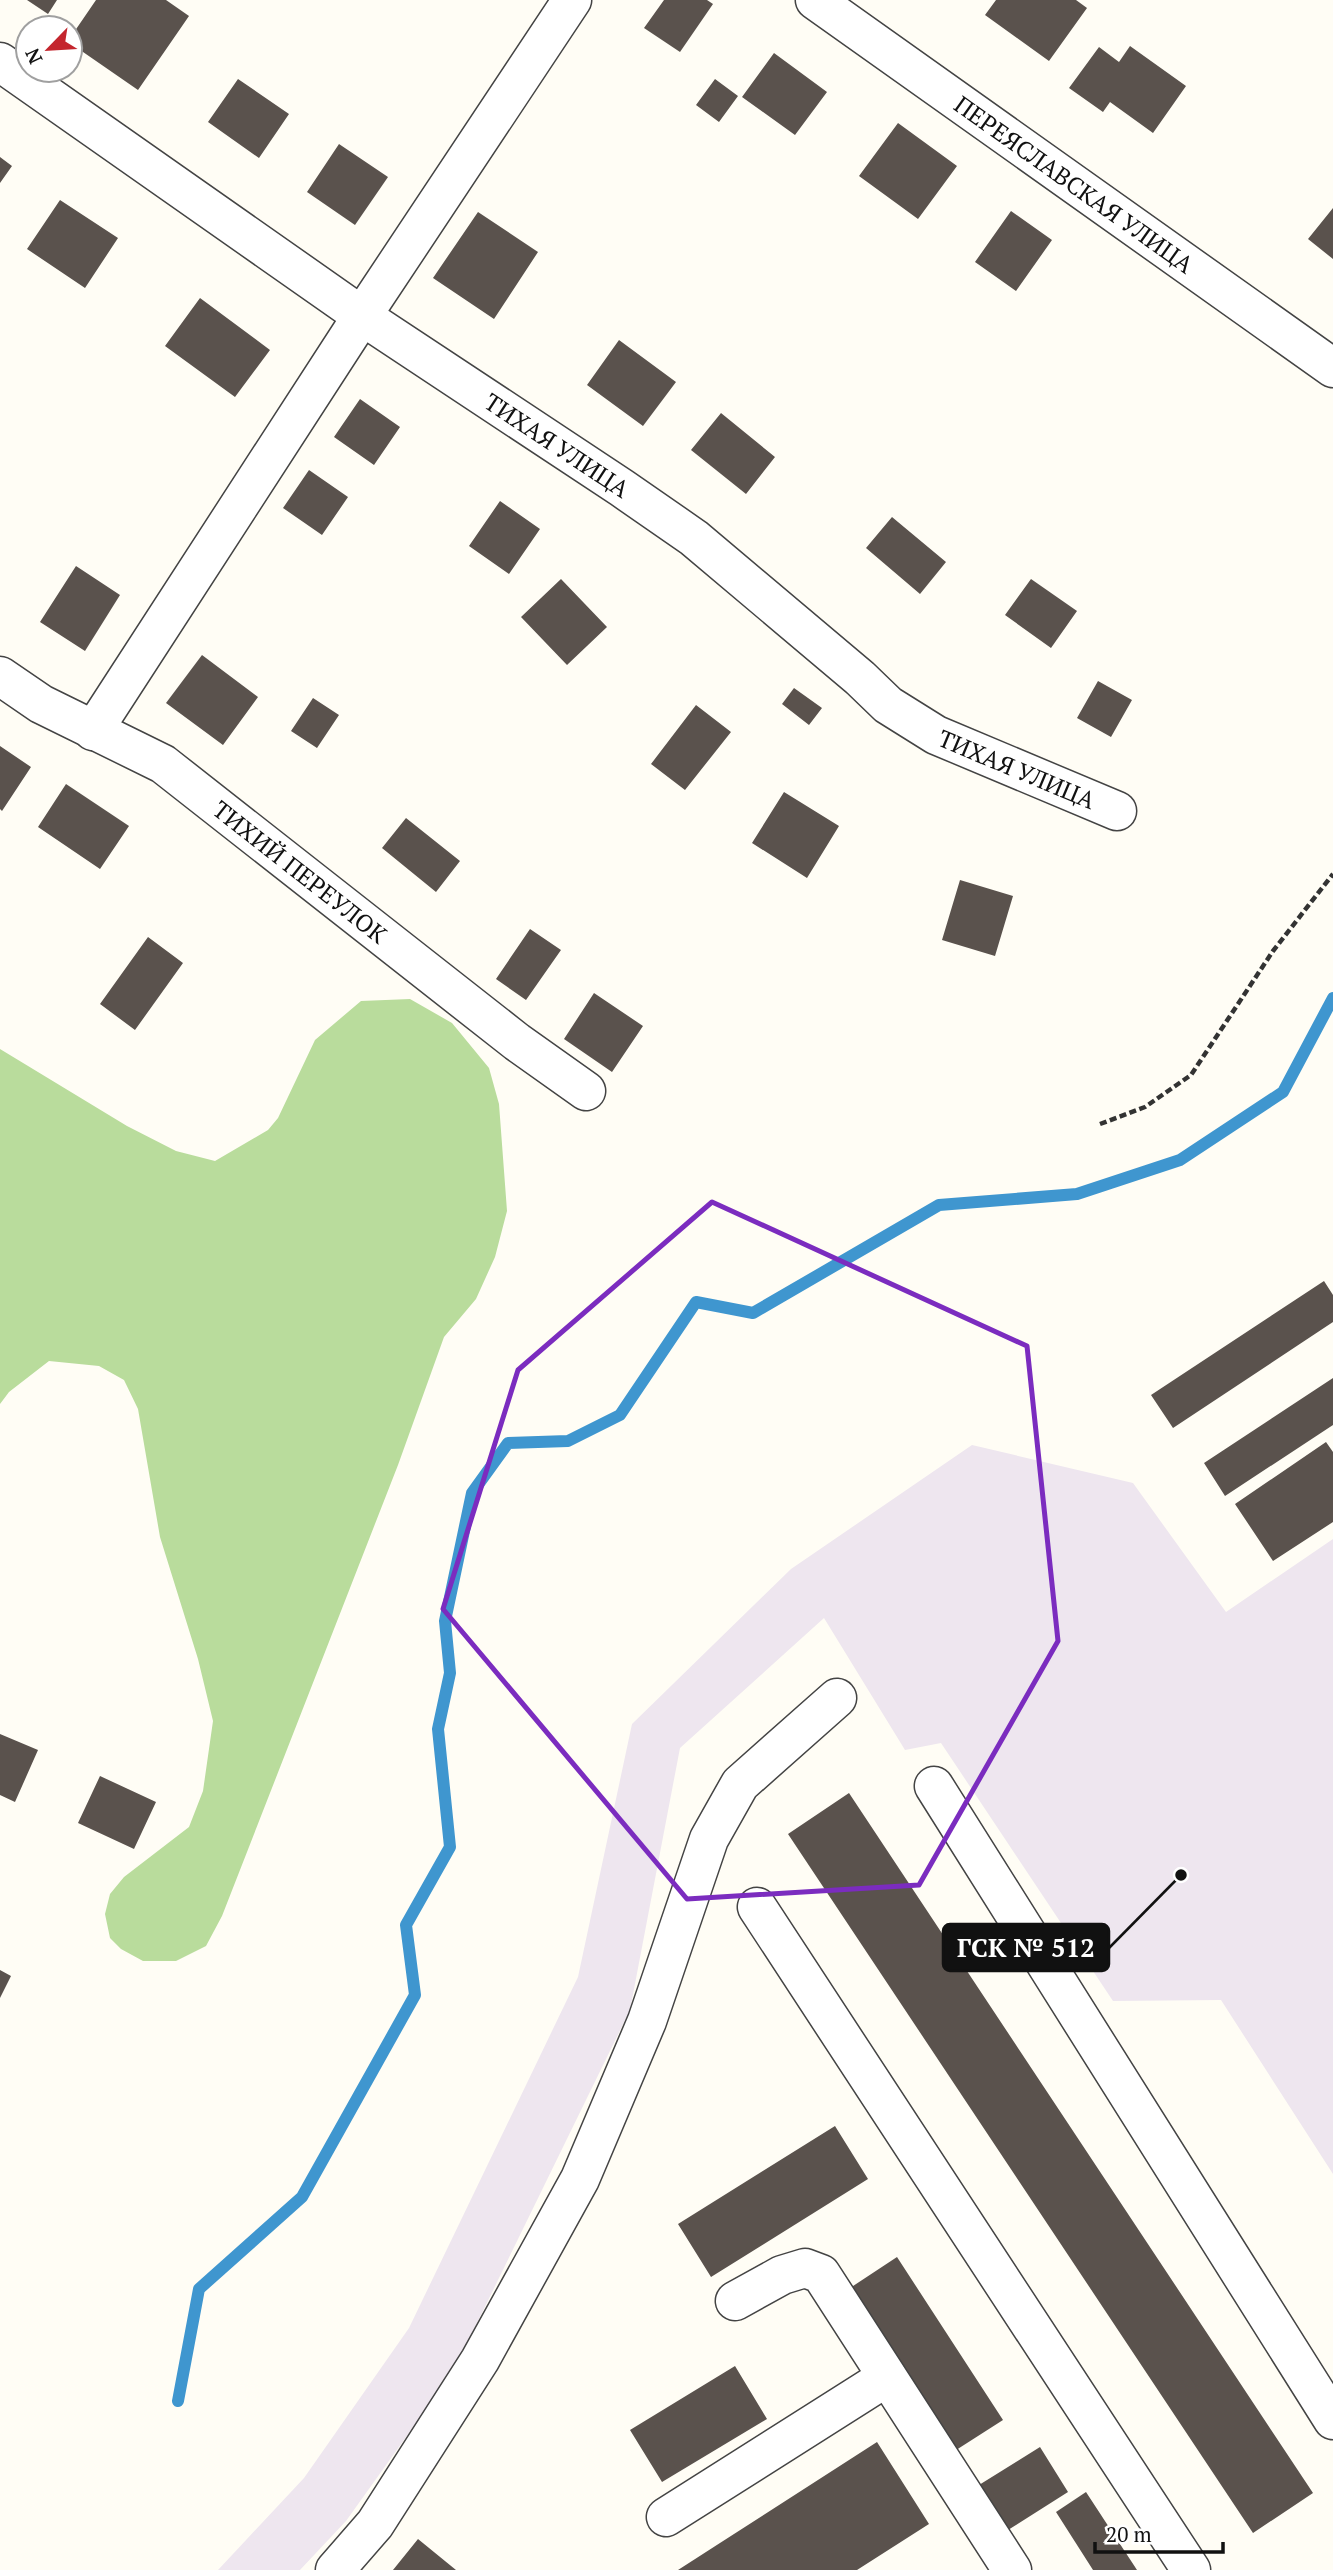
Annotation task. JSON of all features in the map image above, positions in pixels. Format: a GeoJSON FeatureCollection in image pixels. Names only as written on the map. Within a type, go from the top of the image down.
{"type":"FeatureCollection","features":[{"type":"Feature","properties":{"kind":"street"},"geometry":{"type":"LineString","coordinates":[[93,731],[362,316],[572,0]]}},
{"type":"Feature","properties":{"kind":"street","name":"ПЕРЕЯСЛАВСКАЯ УЛИЦА"},"geometry":{"type":"LineString","coordinates":[[815,0],[1333,368]]}},
{"type":"Feature","properties":{"kind":"street","name":"ТИХАЯ УЛИЦА"},"geometry":{"type":"LineString","coordinates":[[0,62],[362,316],[694,538],[860,678],[888,705],[936,735],[1117,811]]}},
{"type":"Feature","properties":{"kind":"street","name":"ТИХИЙ ПЕРЕУЛОК"},"geometry":{"type":"LineString","coordinates":[[0,676],[41,704],[163,764],[517,1042],[586,1091]]}},
{"type":"Feature","properties":{"kind":"street"},"geometry":{"type":"LineString","coordinates":[[335,2570],[375,2524],[480,2360],[580,2179],[647,2021],[704,1852],[740,1784],[836,1698]]}},
{"type":"Feature","properties":{"kind":"street"},"geometry":{"type":"LineString","coordinates":[[933,1786],[1333,2420]]}},
{"type":"Feature","properties":{"kind":"street"},"geometry":{"type":"LineString","coordinates":[[757,1906],[1191,2570]]}},
{"type":"Feature","properties":{"kind":"street"},"geometry":{"type":"LineString","coordinates":[[735,2301],[782,2275],[805,2268],[821,2274],[1012,2570]]}},
{"type":"Feature","properties":{"kind":"street"},"geometry":{"type":"LineString","coordinates":[[666,2517],[887,2378]]}},
{"type":"Feature","properties":{"kind":"path"},"geometry":{"type":"LineString","coordinates":[[1100,1124],[1145,1107],[1191,1075],[1273,951],[1333,874]]}},
{"type":"Feature","properties":{"kind":"highlighted area"},"geometry":{"type":"Polygon","coordinates":[[[712,1202],[1027,1346],[1058,1641],[919,1885],[687,1899],[443,1609],[518,1370],[712,1202]]]}},
{"type":"Feature","properties":{"kind":"shaded area"},"geometry":{"type":"Polygon","coordinates":[[[972,1445],[1133,1483],[1226,1612],[1333,1539],[1333,2174],[1221,2000],[1113,2001],[941,1743],[905,1750],[824,1618],[680,1748],[630,2010],[454,2370],[346,2521],[300,2570],[218,2570],[304,2478],[409,2328],[578,1977],[632,1724],[791,1569],[972,1445]]]}},
{"type":"Feature","properties":{"kind":"green space"},"geometry":{"type":"Polygon","coordinates":[[[410,999],[452,1023],[489,1068],[499,1104],[507,1211],[495,1257],[476,1299],[444,1337],[398,1465],[222,1916],[206,1946],[176,1961],[143,1961],[121,1949],[110,1938],[105,1914],[110,1894],[124,1877],[189,1827],[203,1791],[213,1721],[198,1659],[160,1537],[138,1409],[124,1380],[99,1366],[49,1361],[9,1392],[0,1404],[0,1049],[127,1126],[176,1151],[215,1161],[268,1130],[278,1118],[315,1040],[361,1001],[410,999]]]}},
{"type":"Feature","properties":{"kind":"building"},"geometry":{"type":"Polygon","coordinates":[[[27,0],[57,0],[48,14],[27,0]]]}},
{"type":"Feature","properties":{"kind":"building"},"geometry":{"type":"Polygon","coordinates":[[[96,0],[166,0],[189,16],[138,90],[84,53],[84,18],[96,0]]]}},
{"type":"Feature","properties":{"kind":"building"},"geometry":{"type":"Polygon","coordinates":[[[664,0],[707,0],[713,4],[680,52],[644,28],[664,0]]]}},
{"type":"Feature","properties":{"kind":"building"},"geometry":{"type":"Polygon","coordinates":[[[996,0],[1076,0],[1087,8],[1049,61],[985,15],[996,0]]]}},
{"type":"Feature","properties":{"kind":"building"},"geometry":{"type":"Polygon","coordinates":[[[1130,46],[1186,86],[1153,133],[1110,102],[1103,112],[1069,88],[1099,47],[1119,62],[1130,46]]]}},
{"type":"Feature","properties":{"kind":"building"},"geometry":{"type":"Polygon","coordinates":[[[774,53],[827,92],[795,135],[742,97],[774,53]]]}},
{"type":"Feature","properties":{"kind":"building"},"geometry":{"type":"Polygon","coordinates":[[[238,79],[289,114],[259,158],[208,122],[238,79]]]}},
{"type":"Feature","properties":{"kind":"building"},"geometry":{"type":"Polygon","coordinates":[[[715,79],[738,96],[719,122],[696,105],[715,79]]]}},
{"type":"Feature","properties":{"kind":"building"},"geometry":{"type":"Polygon","coordinates":[[[898,123],[957,166],[918,219],[859,176],[898,123]]]}},
{"type":"Feature","properties":{"kind":"building"},"geometry":{"type":"Polygon","coordinates":[[[339,144],[388,177],[355,225],[307,192],[339,144]]]}},
{"type":"Feature","properties":{"kind":"building"},"geometry":{"type":"Polygon","coordinates":[[[0,157],[12,166],[0,183],[0,157]]]}},
{"type":"Feature","properties":{"kind":"building"},"geometry":{"type":"Polygon","coordinates":[[[60,200],[118,238],[85,288],[27,249],[60,200]]]}},
{"type":"Feature","properties":{"kind":"building"},"geometry":{"type":"Polygon","coordinates":[[[1333,208],[1333,259],[1308,239],[1333,208]]]}},
{"type":"Feature","properties":{"kind":"building"},"geometry":{"type":"Polygon","coordinates":[[[1011,211],[1052,240],[1016,291],[975,262],[1011,211]]]}},
{"type":"Feature","properties":{"kind":"building"},"geometry":{"type":"Polygon","coordinates":[[[478,212],[538,252],[494,319],[433,278],[478,212]]]}},
{"type":"Feature","properties":{"kind":"building"},"geometry":{"type":"Polygon","coordinates":[[[200,298],[270,350],[235,397],[165,346],[200,298]]]}},
{"type":"Feature","properties":{"kind":"building"},"geometry":{"type":"Polygon","coordinates":[[[619,340],[676,382],[643,426],[587,385],[619,340]]]}},
{"type":"Feature","properties":{"kind":"building"},"geometry":{"type":"Polygon","coordinates":[[[360,399],[400,427],[374,465],[334,437],[360,399]]]}},
{"type":"Feature","properties":{"kind":"building"},"geometry":{"type":"Polygon","coordinates":[[[721,413],[775,457],[746,494],[691,450],[721,413]]]}},
{"type":"Feature","properties":{"kind":"building"},"geometry":{"type":"Polygon","coordinates":[[[309,470],[348,497],[322,535],[283,508],[309,470]]]}},
{"type":"Feature","properties":{"kind":"building"},"geometry":{"type":"Polygon","coordinates":[[[500,501],[540,529],[509,574],[469,546],[500,501]]]}},
{"type":"Feature","properties":{"kind":"building"},"geometry":{"type":"Polygon","coordinates":[[[892,517],[946,562],[920,594],[866,548],[892,517]]]}},
{"type":"Feature","properties":{"kind":"building"},"geometry":{"type":"Polygon","coordinates":[[[76,566],[120,595],[85,651],[40,622],[76,566]]]}},
{"type":"Feature","properties":{"kind":"building"},"geometry":{"type":"Polygon","coordinates":[[[561,579],[607,627],[567,665],[521,617],[561,579]]]}},
{"type":"Feature","properties":{"kind":"building"},"geometry":{"type":"Polygon","coordinates":[[[1031,579],[1077,611],[1051,648],[1005,615],[1031,579]]]}},
{"type":"Feature","properties":{"kind":"building"},"geometry":{"type":"Polygon","coordinates":[[[202,655],[258,697],[223,745],[166,703],[202,655]]]}},
{"type":"Feature","properties":{"kind":"building"},"geometry":{"type":"Polygon","coordinates":[[[1098,681],[1132,700],[1111,737],[1077,718],[1098,681]]]}},
{"type":"Feature","properties":{"kind":"building"},"geometry":{"type":"Polygon","coordinates":[[[794,688],[822,708],[809,725],[782,704],[794,688]]]}},
{"type":"Feature","properties":{"kind":"building"},"geometry":{"type":"Polygon","coordinates":[[[313,698],[339,715],[317,748],[291,731],[313,698]]]}},
{"type":"Feature","properties":{"kind":"building"},"geometry":{"type":"Polygon","coordinates":[[[696,705],[731,732],[685,790],[651,764],[696,705]]]}},
{"type":"Feature","properties":{"kind":"building"},"geometry":{"type":"Polygon","coordinates":[[[0,746],[31,767],[2,811],[0,809],[0,746]]]}},
{"type":"Feature","properties":{"kind":"building"},"geometry":{"type":"Polygon","coordinates":[[[66,784],[129,826],[100,869],[38,827],[66,784]]]}},
{"type":"Feature","properties":{"kind":"building"},"geometry":{"type":"Polygon","coordinates":[[[784,792],[839,826],[807,878],[752,843],[784,792]]]}},
{"type":"Feature","properties":{"kind":"building"},"geometry":{"type":"Polygon","coordinates":[[[406,818],[460,861],[436,892],[382,848],[406,818]]]}},
{"type":"Feature","properties":{"kind":"building"},"geometry":{"type":"Polygon","coordinates":[[[960,880],[1013,896],[995,956],[942,940],[960,880]]]}},
{"type":"Feature","properties":{"kind":"building"},"geometry":{"type":"Polygon","coordinates":[[[530,929],[561,950],[526,1000],[496,979],[530,929]]]}},
{"type":"Feature","properties":{"kind":"building"},"geometry":{"type":"Polygon","coordinates":[[[148,937],[183,963],[135,1030],[100,1004],[148,937]]]}},
{"type":"Feature","properties":{"kind":"building"},"geometry":{"type":"Polygon","coordinates":[[[594,993],[643,1026],[612,1072],[564,1039],[594,993]]]}},
{"type":"Feature","properties":{"kind":"building"},"geometry":{"type":"Polygon","coordinates":[[[1324,1281],[1333,1295],[1333,1322],[1173,1428],[1151,1395],[1324,1281]]]}},
{"type":"Feature","properties":{"kind":"building"},"geometry":{"type":"Polygon","coordinates":[[[1333,1378],[1333,1425],[1225,1496],[1204,1463],[1333,1378]]]}},
{"type":"Feature","properties":{"kind":"building"},"geometry":{"type":"Polygon","coordinates":[[[1326,1442],[1333,1452],[1333,1522],[1273,1561],[1235,1504],[1326,1442]]]}},
{"type":"Feature","properties":{"kind":"building"},"geometry":{"type":"Polygon","coordinates":[[[0,1734],[38,1750],[15,1802],[0,1795],[0,1734]]]}},
{"type":"Feature","properties":{"kind":"building"},"geometry":{"type":"Polygon","coordinates":[[[100,1776],[156,1802],[134,1849],[78,1823],[100,1776]]]}},
{"type":"Feature","properties":{"kind":"building"},"geometry":{"type":"Polygon","coordinates":[[[849,1793],[1313,2493],[1253,2533],[788,1834],[849,1793]]]}},
{"type":"Feature","properties":{"kind":"building"},"geometry":{"type":"Polygon","coordinates":[[[0,1970],[11,1976],[0,1998],[0,1970]]]}},
{"type":"Feature","properties":{"kind":"building"},"geometry":{"type":"Polygon","coordinates":[[[835,2126],[868,2179],[711,2277],[678,2224],[835,2126]]]}},
{"type":"Feature","properties":{"kind":"building"},"geometry":{"type":"Polygon","coordinates":[[[897,2257],[1003,2420],[953,2452],[847,2290],[897,2257]]]}},
{"type":"Feature","properties":{"kind":"building"},"geometry":{"type":"Polygon","coordinates":[[[735,2366],[767,2419],[662,2482],[630,2430],[735,2366]]]}},
{"type":"Feature","properties":{"kind":"building"},"geometry":{"type":"Polygon","coordinates":[[[877,2442],[929,2524],[857,2570],[678,2570],[877,2442]]]}},
{"type":"Feature","properties":{"kind":"building"},"geometry":{"type":"Polygon","coordinates":[[[1040,2447],[1068,2492],[1008,2530],[979,2485],[1040,2447]]]}},
{"type":"Feature","properties":{"kind":"building"},"geometry":{"type":"Polygon","coordinates":[[[1086,2492],[1137,2570],[1093,2570],[1056,2512],[1086,2492]]]}},
{"type":"Feature","properties":{"kind":"building"},"geometry":{"type":"Polygon","coordinates":[[[418,2539],[456,2570],[393,2570],[418,2539]]]}},
{"type":"Feature","properties":{"kind":"waterway"},"geometry":{"type":"LineString","coordinates":[[178,2401],[199,2289],[302,2197],[415,1995],[406,1925],[450,1847],[438,1729],[450,1673],[445,1621],[472,1493],[508,1443],[568,1441],[620,1415],[696,1302],[753,1313],[939,1205],[1077,1194],[1180,1160],[1283,1092],[1333,998]]}},
{"type":"Feature","properties":{"kind":"place","name":"ГСК № 512"},"geometry":{"type":"Point","coordinates":[1181,1875]}}]}
